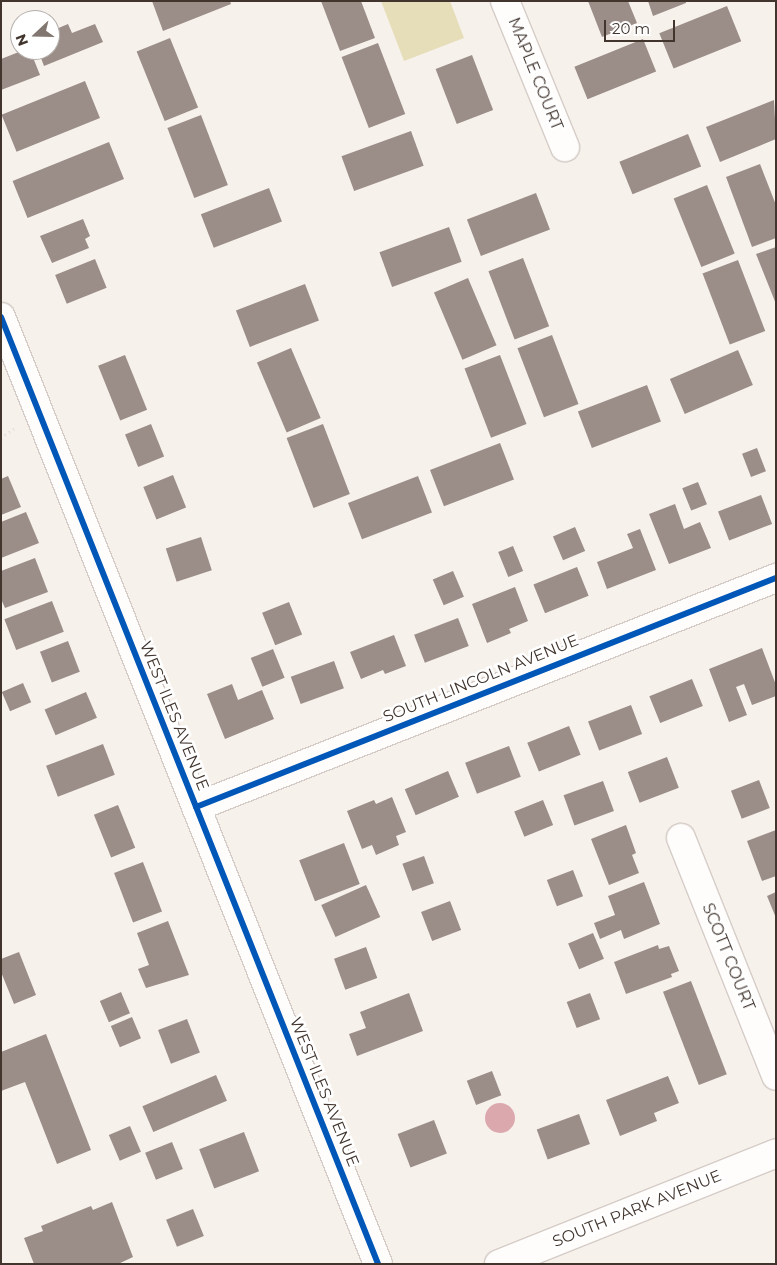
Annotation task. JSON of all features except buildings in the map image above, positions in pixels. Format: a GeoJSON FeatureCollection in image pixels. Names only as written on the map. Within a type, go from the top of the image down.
{"type":"FeatureCollection","features":[{"type":"Feature","properties":{"kind":"street","name":"MAPLE COURT"},"geometry":{"type":"LineString","coordinates":[[505,1],[565,147]]}},
{"type":"Feature","properties":{"kind":"street","name":"WEST ILES AVENUE"},"geometry":{"type":"LineString","coordinates":[[1,317],[378,1264]]}},
{"type":"Feature","properties":{"kind":"street","name":"SOUTH LINCOLN AVENUE"},"geometry":{"type":"LineString","coordinates":[[196,807],[776,578]]}},
{"type":"Feature","properties":{"kind":"street","name":"SCOTT COURT"},"geometry":{"type":"LineString","coordinates":[[681,838],[776,1076]]}},
{"type":"Feature","properties":{"kind":"street","name":"SOUTH PARK AVENUE"},"geometry":{"type":"LineString","coordinates":[[499,1264],[776,1154]]}},
{"type":"Feature","properties":{"kind":"path"},"geometry":{"type":"LineString","coordinates":[[1,438],[8,431],[22,426]]}},
{"type":"Feature","properties":{"kind":"shaded area"},"geometry":{"type":"Polygon","coordinates":[[[381,1],[450,1],[464,38],[404,61],[381,1]]]}},
{"type":"Feature","properties":{"kind":"shaded area"},"geometry":{"type":"Polygon","coordinates":[[[500,1103],[511,1107],[515,1118],[511,1129],[500,1133],[489,1129],[485,1118],[489,1107],[500,1103]]]}},
{"type":"Feature","properties":{"kind":"cycle path"},"geometry":{"type":"LineString","coordinates":[[1,317],[378,1264]]}},
{"type":"Feature","properties":{"kind":"cycle path"},"geometry":{"type":"LineString","coordinates":[[196,807],[776,578]]}}]}
